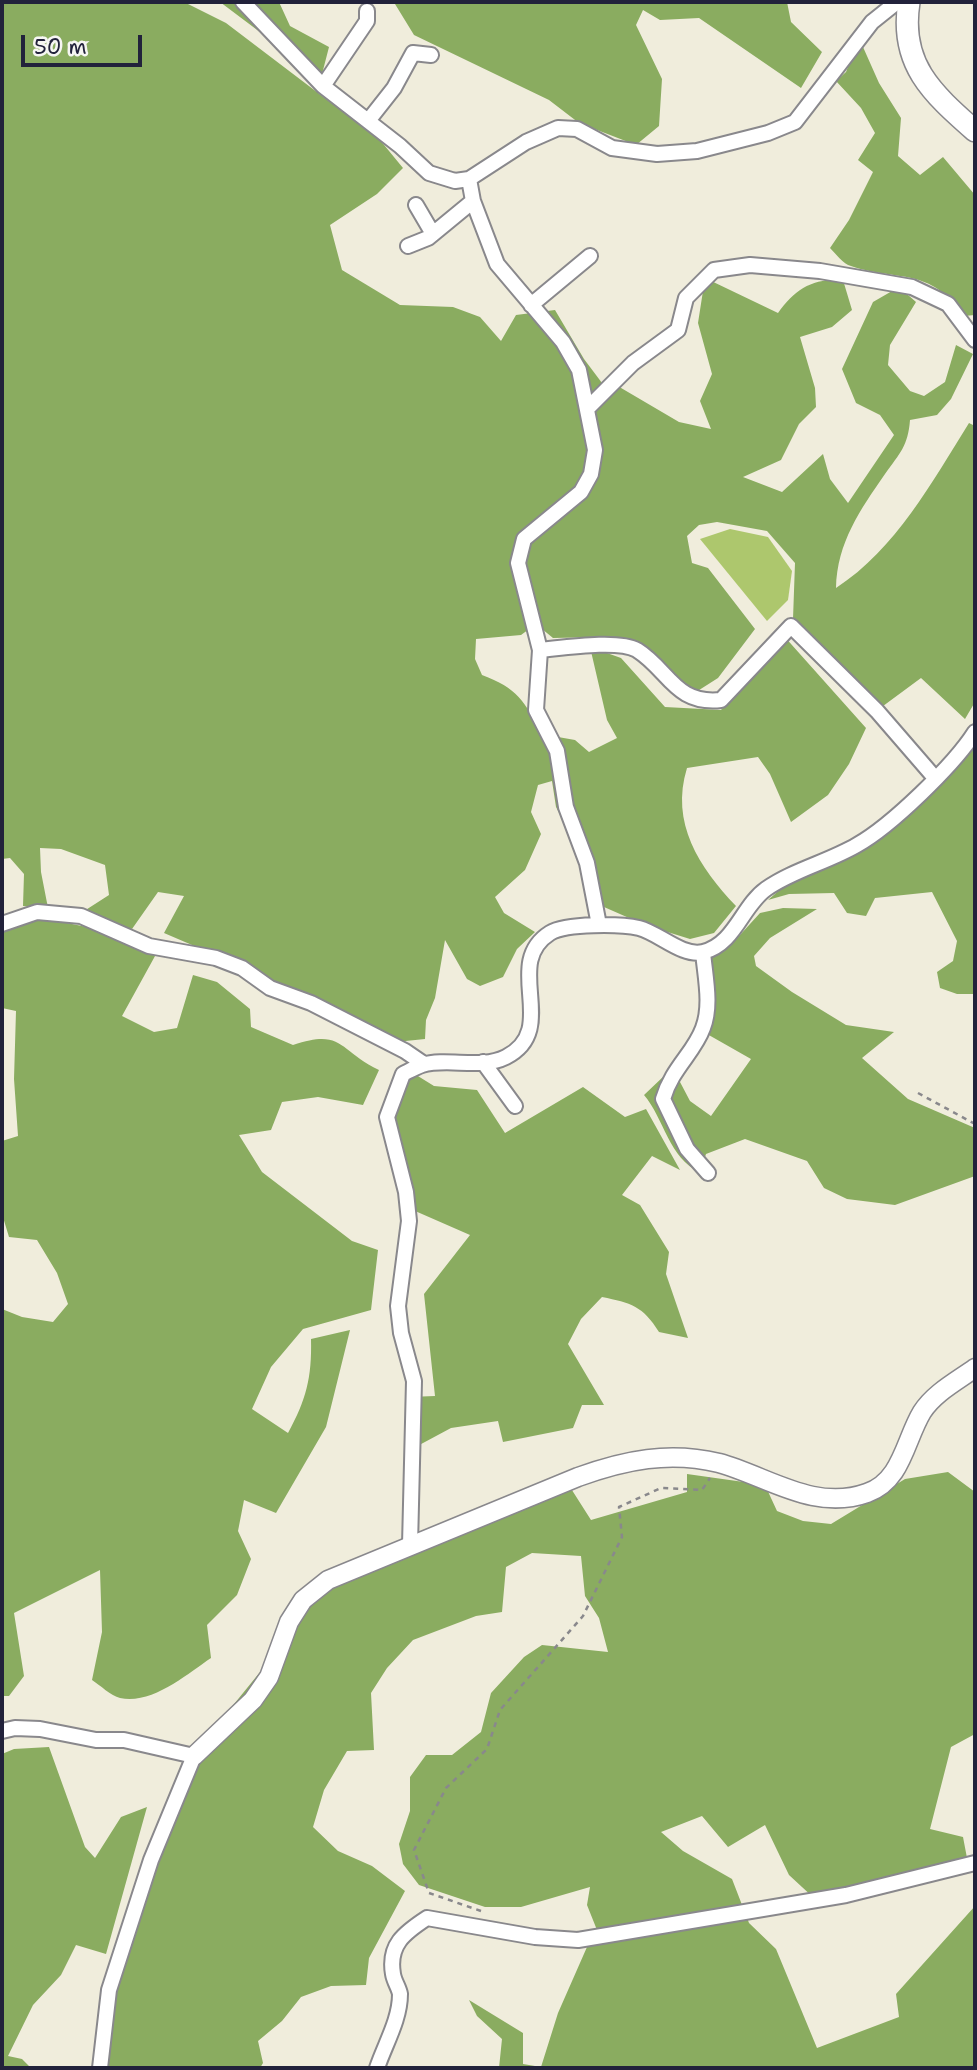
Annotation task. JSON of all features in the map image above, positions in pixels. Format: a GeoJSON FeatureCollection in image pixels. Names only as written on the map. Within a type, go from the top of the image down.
{"type":"FeatureCollection","features":[{"type":"Feature","properties":{"kind":"main road"},"geometry":{"type":"LineString","coordinates":[[909,2],[907,40],[913,60],[931,90],[975,131]]}},
{"type":"Feature","properties":{"kind":"street"},"geometry":{"type":"LineString","coordinates":[[243,2],[323,86],[429,173],[455,181],[469,179],[526,142],[558,128],[577,129],[612,148],[657,154],[697,151],[768,133],[795,122],[872,22],[897,2]]}},
{"type":"Feature","properties":{"kind":"street"},"geometry":{"type":"LineString","coordinates":[[323,86],[367,21],[367,11]]}},
{"type":"Feature","properties":{"kind":"street"},"geometry":{"type":"LineString","coordinates":[[368,121],[394,88],[412,53],[431,54]]}},
{"type":"Feature","properties":{"kind":"street"},"geometry":{"type":"LineString","coordinates":[[469,179],[473,201],[497,264],[563,342],[579,370],[595,450],[591,474],[581,492],[524,540],[518,563],[540,650],[536,710],[557,751],[566,807],[587,863],[599,925]]}},
{"type":"Feature","properties":{"kind":"street"},"geometry":{"type":"LineString","coordinates":[[408,246],[433,234],[473,201]]}},
{"type":"Feature","properties":{"kind":"street"},"geometry":{"type":"LineString","coordinates":[[416,205],[433,234]]}},
{"type":"Feature","properties":{"kind":"street"},"geometry":{"type":"LineString","coordinates":[[531,305],[590,256]]}},
{"type":"Feature","properties":{"kind":"street"},"geometry":{"type":"LineString","coordinates":[[587,409],[633,363],[678,330],[686,298],[714,270],[750,265],[820,271],[912,287],[948,304],[975,340]]}},
{"type":"Feature","properties":{"kind":"street"},"geometry":{"type":"LineString","coordinates":[[540,650],[609,645],[635,649],[680,692],[704,702],[721,700],[791,626],[877,711],[935,778]]}},
{"type":"Feature","properties":{"kind":"street"},"geometry":{"type":"LineString","coordinates":[[410,1545],[414,1381],[401,1334],[398,1306],[409,1221],[406,1192],[387,1117],[403,1074],[424,1064],[483,1062],[505,1058],[519,1047],[531,1030],[533,1001],[527,968],[536,945],[553,931],[599,925],[640,928],[686,950],[702,952],[734,931],[766,889],[859,844],[935,778],[975,732]]}},
{"type":"Feature","properties":{"kind":"street"},"geometry":{"type":"LineString","coordinates":[[2,925],[37,912],[81,916],[149,946],[215,958],[242,968],[270,988],[311,1003],[405,1051],[424,1064]]}},
{"type":"Feature","properties":{"kind":"street"},"geometry":{"type":"LineString","coordinates":[[702,952],[708,1010],[703,1030],[668,1082],[663,1099],[687,1149],[708,1172]]}},
{"type":"Feature","properties":{"kind":"street"},"geometry":{"type":"LineString","coordinates":[[483,1062],[515,1106]]}},
{"type":"Feature","properties":{"kind":"street"},"geometry":{"type":"LineString","coordinates":[[100,2068],[109,1990],[151,1860],[194,1756],[253,1699],[269,1677],[289,1622],[303,1600],[328,1580],[609,1466],[655,1456],[720,1464],[796,1494],[834,1497],[868,1493],[895,1473],[923,1412],[935,1397],[975,1368]]}},
{"type":"Feature","properties":{"kind":"street"},"geometry":{"type":"LineString","coordinates":[[2,1731],[15,1728],[40,1729],[96,1740],[124,1740],[194,1756]]}},
{"type":"Feature","properties":{"kind":"street"},"geometry":{"type":"LineString","coordinates":[[377,2068],[395,2023],[400,1991],[393,1977],[391,1957],[396,1943],[427,1918],[513,1934],[578,1940],[716,1920],[846,1895],[975,1863]]}},
{"type":"Feature","properties":{"kind":"path"},"geometry":{"type":"LineString","coordinates":[[918,1093],[975,1124]]}},
{"type":"Feature","properties":{"kind":"path"},"geometry":{"type":"LineString","coordinates":[[487,1913],[429,1893],[414,1850],[419,1839],[446,1788],[487,1749],[500,1710],[583,1616],[622,1537],[619,1507],[661,1488],[702,1490],[720,1464]]}},
{"type":"Feature","properties":{"kind":"green space"},"geometry":{"type":"Polygon","coordinates":[[[2,2],[184,2],[226,23],[380,140],[403,168],[377,194],[330,225],[342,270],[400,305],[453,307],[480,317],[501,341],[516,315],[555,310],[584,359],[605,387],[616,385],[679,422],[711,429],[700,401],[712,374],[698,323],[705,278],[778,313],[798,291],[814,283],[843,280],[852,310],[832,327],[800,337],[815,388],[816,407],[799,424],[781,460],[743,477],[782,492],[823,454],[830,479],[848,503],[894,435],[880,415],[856,403],[842,369],[873,302],[899,287],[916,302],[890,345],[888,365],[910,391],[924,396],[945,382],[956,345],[973,354],[951,399],[937,415],[910,420],[902,449],[867,501],[845,542],[836,588],[877,554],[895,534],[969,423],[975,426],[975,702],[965,719],[921,678],[879,709],[793,619],[795,563],[767,531],[717,522],[699,525],[687,536],[692,563],[708,568],[755,629],[718,678],[696,692],[671,681],[634,650],[599,637],[553,638],[536,624],[521,635],[476,639],[475,659],[482,675],[504,685],[519,697],[541,734],[575,740],[589,752],[617,738],[607,720],[590,647],[621,658],[665,707],[721,710],[783,635],[866,728],[849,764],[828,795],[791,822],[770,774],[758,757],[687,768],[682,807],[691,843],[710,876],[736,906],[714,933],[690,939],[645,925],[604,907],[595,894],[577,847],[556,807],[552,781],[538,785],[531,812],[541,834],[525,870],[495,897],[504,913],[535,932],[517,949],[503,977],[480,986],[467,979],[445,940],[435,998],[426,1020],[425,1039],[386,1043],[289,996],[256,987],[244,976],[199,948],[164,933],[184,896],[158,892],[132,929],[81,913],[109,895],[105,865],[61,849],[40,848],[41,872],[48,908],[23,906],[24,874],[10,858],[2,859],[2,2]]]}},
{"type":"Feature","properties":{"kind":"green space"},"geometry":{"type":"Polygon","coordinates":[[[220,2],[279,2],[290,26],[329,47],[321,78],[220,2]]]}},
{"type":"Feature","properties":{"kind":"green space"},"geometry":{"type":"Polygon","coordinates":[[[378,2],[787,2],[791,22],[822,52],[801,88],[699,18],[660,20],[643,10],[636,25],[662,79],[659,126],[636,145],[579,123],[549,100],[414,35],[395,4],[378,2]]]}},
{"type":"Feature","properties":{"kind":"green space"},"geometry":{"type":"Polygon","coordinates":[[[859,38],[879,83],[901,118],[898,156],[920,175],[943,157],[975,195],[975,315],[964,316],[951,300],[926,282],[848,265],[830,248],[849,220],[873,172],[858,160],[875,133],[861,108],[836,81],[846,72],[859,38]]]}},
{"type":"Feature","properties":{"kind":"green space"},"geometry":{"type":"Polygon","coordinates":[[[730,529],[768,537],[792,571],[788,600],[767,621],[700,539],[730,529]]]}},
{"type":"Feature","properties":{"kind":"green space"},"geometry":{"type":"Polygon","coordinates":[[[975,743],[975,994],[957,994],[940,988],[937,972],[953,961],[957,941],[932,892],[875,898],[866,916],[847,913],[834,893],[789,894],[768,900],[797,875],[858,851],[975,743]]]}},
{"type":"Feature","properties":{"kind":"green space"},"geometry":{"type":"Polygon","coordinates":[[[783,908],[817,909],[770,938],[754,956],[756,966],[846,1025],[894,1032],[862,1058],[908,1099],[975,1128],[975,1176],[895,1205],[847,1199],[824,1188],[807,1161],[745,1139],[706,1154],[700,1172],[681,1158],[644,1095],[665,1075],[680,1082],[690,1101],[711,1116],[751,1059],[700,1030],[699,980],[710,957],[729,947],[760,913],[783,908]]]}},
{"type":"Feature","properties":{"kind":"green space"},"geometry":{"type":"Polygon","coordinates":[[[52,920],[112,932],[160,947],[122,1016],[154,1032],[177,1028],[193,975],[217,982],[250,1009],[251,1027],[293,1045],[309,1040],[331,1040],[379,1070],[363,1105],[318,1097],[282,1102],[271,1130],[239,1135],[262,1172],[352,1241],[378,1250],[371,1310],[303,1329],[271,1367],[252,1409],[288,1433],[307,1388],[311,1339],[350,1330],[326,1427],[276,1513],[244,1500],[238,1531],[251,1559],[237,1595],[207,1625],[211,1658],[157,1693],[132,1699],[117,1697],[92,1680],[102,1632],[100,1570],[14,1613],[24,1676],[9,1696],[2,1696],[2,1309],[22,1317],[53,1322],[68,1304],[57,1273],[37,1240],[9,1237],[2,1214],[2,1141],[18,1136],[14,1079],[16,1011],[2,1008],[2,924],[9,921],[52,920]]]}},
{"type":"Feature","properties":{"kind":"green space"},"geometry":{"type":"Polygon","coordinates":[[[413,1073],[434,1086],[477,1090],[505,1133],[583,1087],[625,1117],[646,1109],[680,1170],[652,1156],[622,1195],[640,1205],[669,1252],[666,1274],[688,1338],[659,1332],[642,1311],[621,1301],[602,1297],[581,1319],[568,1344],[604,1405],[582,1405],[573,1428],[503,1442],[498,1421],[451,1428],[410,1450],[409,1397],[435,1396],[424,1294],[470,1235],[406,1207],[389,1142],[391,1089],[413,1073]]]}},
{"type":"Feature","properties":{"kind":"green space"},"geometry":{"type":"Polygon","coordinates":[[[948,1472],[975,1492],[975,1734],[951,1747],[930,1829],[963,1837],[967,1858],[815,1899],[789,1875],[765,1825],[728,1847],[702,1816],[661,1832],[683,1851],[732,1879],[749,1923],[776,1949],[817,2048],[899,2017],[896,1994],[975,1906],[975,2068],[499,2068],[502,2039],[477,2016],[469,2000],[523,2033],[523,2064],[541,2067],[558,2013],[587,1947],[601,1940],[587,1905],[590,1887],[521,1907],[485,1907],[419,1885],[403,1864],[399,1844],[410,1811],[410,1777],[426,1755],[452,1755],[481,1732],[491,1693],[524,1657],[542,1645],[608,1652],[599,1618],[585,1596],[581,1556],[532,1553],[506,1567],[502,1612],[476,1616],[413,1640],[387,1668],[371,1693],[374,1750],[347,1751],[324,1790],[313,1827],[338,1851],[372,1866],[405,1891],[369,1958],[366,1985],[331,1986],[301,1997],[282,2021],[258,2041],[263,2063],[260,2068],[91,2068],[172,1820],[213,1730],[286,1640],[309,1596],[385,1555],[447,1541],[481,1514],[570,1487],[591,1520],[687,1492],[687,1474],[765,1485],[777,1511],[803,1521],[831,1524],[905,1479],[948,1472]]]}},
{"type":"Feature","properties":{"kind":"green space"},"geometry":{"type":"Polygon","coordinates":[[[49,1747],[85,1847],[95,1858],[121,1817],[147,1807],[106,1954],[76,1945],[61,1975],[33,2005],[8,2056],[22,2059],[31,2068],[2,2068],[2,1754],[14,1749],[49,1747]]]}}]}
